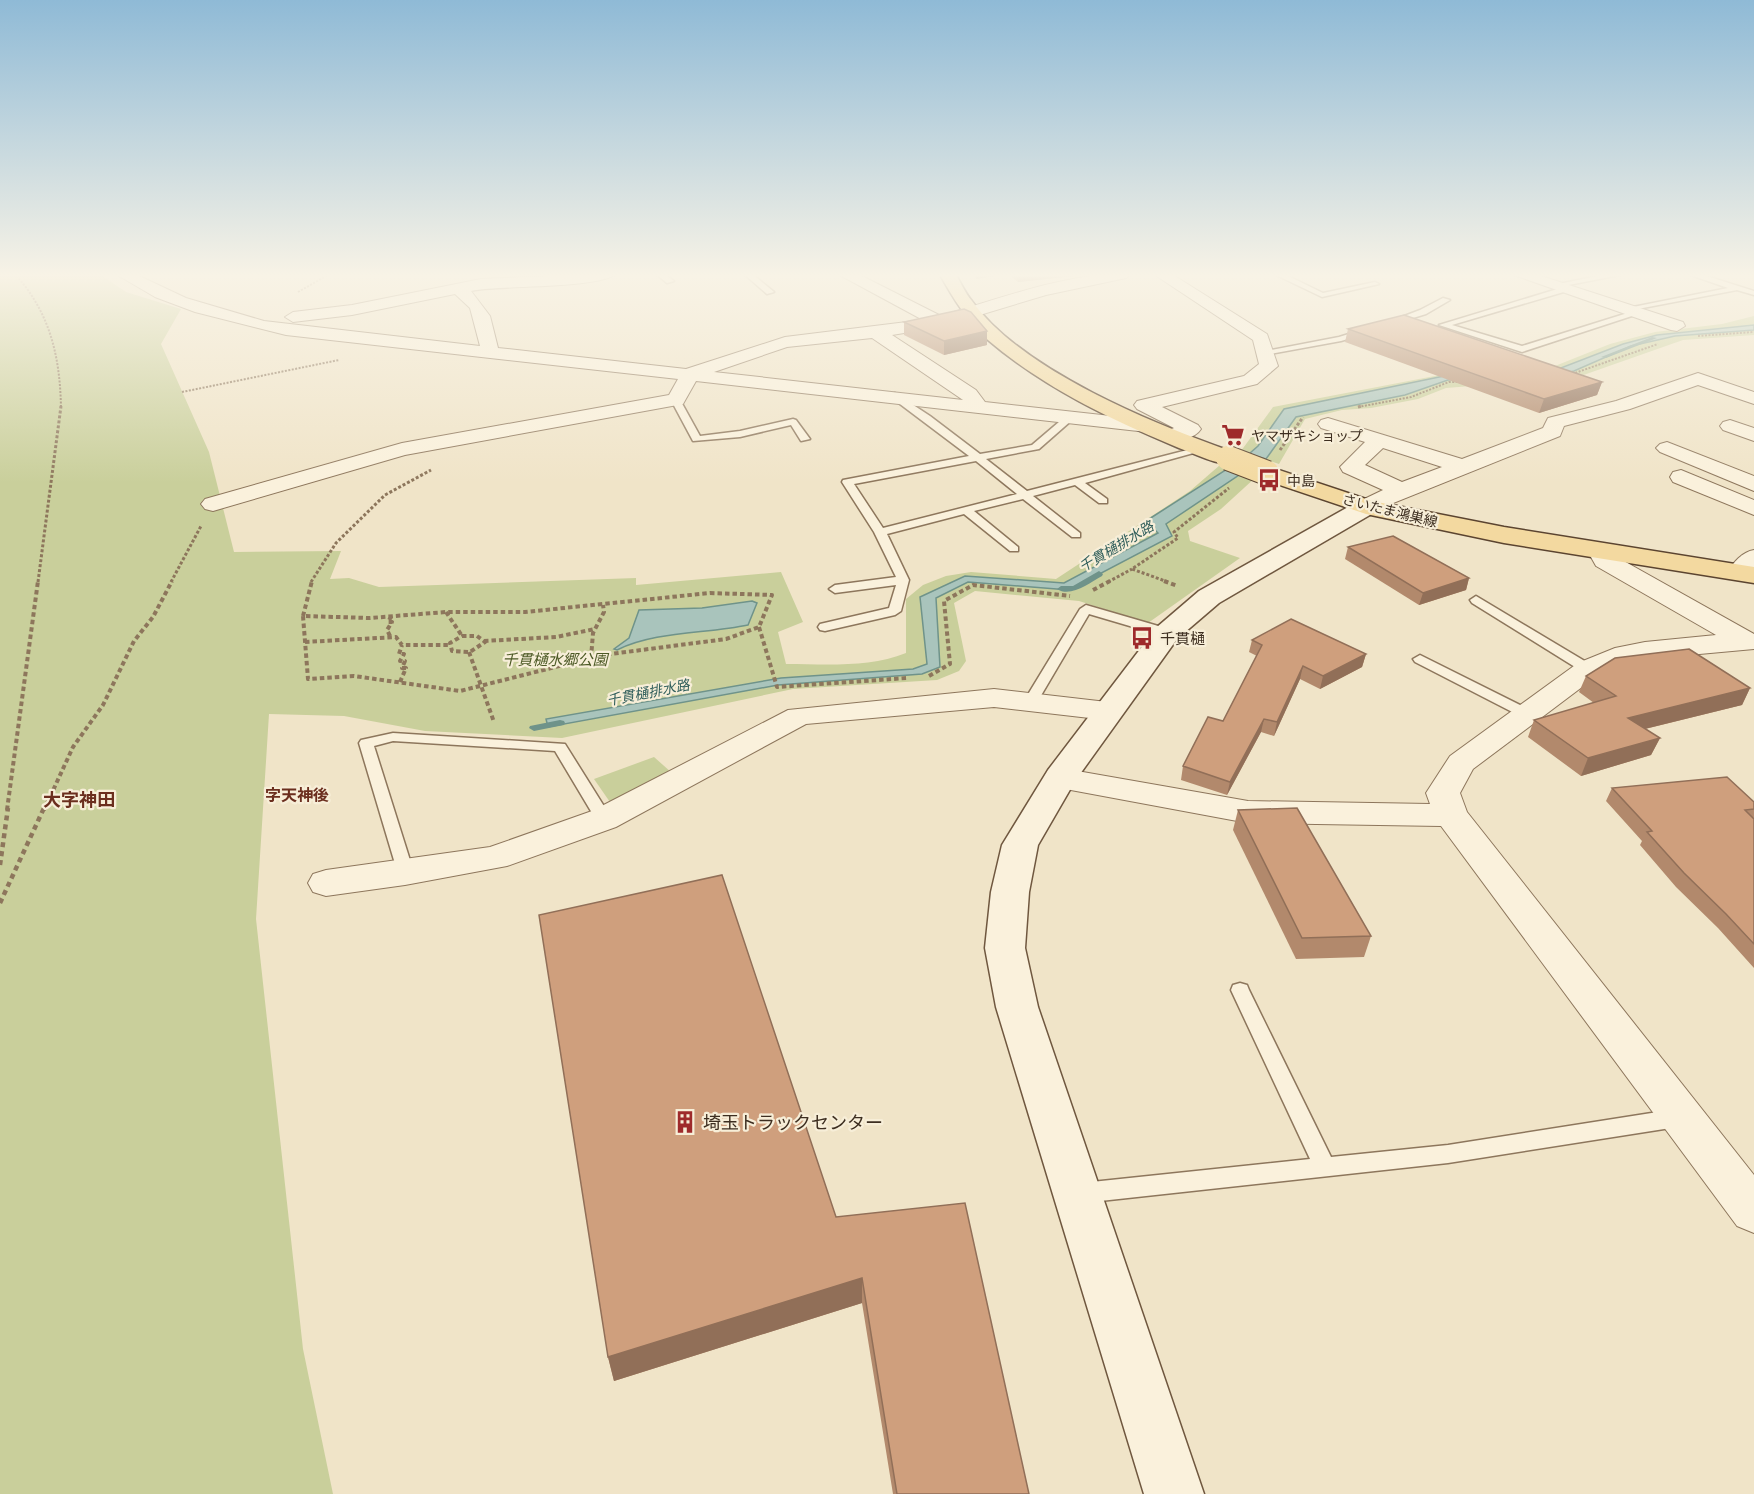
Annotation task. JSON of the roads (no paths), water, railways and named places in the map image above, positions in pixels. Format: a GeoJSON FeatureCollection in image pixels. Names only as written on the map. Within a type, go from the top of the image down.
{"type":"FeatureCollection","features":[{"type":"Feature","properties":{"kind":"main road","name":"さいたま鴻巣線"},"geometry":{"type":"LineString","coordinates":[[1005,343],[1022,358],[1147,426],[1267,473],[1366,507],[1504,535],[1749,568]]}},
{"type":"Feature","properties":{"kind":"street"},"geometry":{"type":"LineString","coordinates":[[403,343],[1147,426]]}},
{"type":"Feature","properties":{"kind":"street"},"geometry":{"type":"LineString","coordinates":[[488,343],[490,352]]}},
{"type":"Feature","properties":{"kind":"street"},"geometry":{"type":"LineString","coordinates":[[213,504],[402,449],[676,400],[690,374],[783,343]]}},
{"type":"Feature","properties":{"kind":"street"},"geometry":{"type":"LineString","coordinates":[[891,343],[969,394],[978,406]]}},
{"type":"Feature","properties":{"kind":"street"},"geometry":{"type":"LineString","coordinates":[[1172,436],[1191,429],[1144,405],[1250,380],[1269,366],[1262,343]]}},
{"type":"Feature","properties":{"kind":"street"},"geometry":{"type":"LineString","coordinates":[[1174,1494],[1017,1007],[1005,948],[1010,892],[1020,845],[1060,778],[1107,711],[1167,633],[1209,597],[1366,507],[1401,490],[1553,432],[1555,422],[1623,405],[1698,379],[1754,398]]}},
{"type":"Feature","properties":{"kind":"street"},"geometry":{"type":"LineString","coordinates":[[1319,420],[1465,467]]}},
{"type":"Feature","properties":{"kind":"street"},"geometry":{"type":"LineString","coordinates":[[1730,426],[1754,435]]}},
{"type":"Feature","properties":{"kind":"street"},"geometry":{"type":"LineString","coordinates":[[1379,440],[1351,467],[1401,490]]}},
{"type":"Feature","properties":{"kind":"street"},"geometry":{"type":"LineString","coordinates":[[1667,448],[1754,484]]}},
{"type":"Feature","properties":{"kind":"street"},"geometry":{"type":"LineString","coordinates":[[1681,477],[1754,508]]}},
{"type":"Feature","properties":{"kind":"street"},"geometry":{"type":"LineString","coordinates":[[1599,549],[1605,561],[1752,643]]}},
{"type":"Feature","properties":{"kind":"street"},"geometry":{"type":"LineString","coordinates":[[1752,643],[1663,649],[1609,658],[1588,669],[1461,762],[1443,793],[1451,815],[1754,1211]]}},
{"type":"Feature","properties":{"kind":"street"},"geometry":{"type":"LineString","coordinates":[[326,883],[495,858],[604,819],[799,716],[994,698],[1107,711]]}},
{"type":"Feature","properties":{"kind":"street"},"geometry":{"type":"LineString","coordinates":[[1060,778],[1248,812],[1451,815]]}},
{"type":"Feature","properties":{"kind":"lane"},"geometry":{"type":"LineString","coordinates":[[1265,352],[1319,343]]}},
{"type":"Feature","properties":{"kind":"lane"},"geometry":{"type":"LineString","coordinates":[[1502,343],[1522,349],[1540,343]]}},
{"type":"Feature","properties":{"kind":"lane"},"geometry":{"type":"LineString","coordinates":[[895,396],[1027,494],[1076,535]]}},
{"type":"Feature","properties":{"kind":"lane"},"geometry":{"type":"LineString","coordinates":[[676,400],[697,439],[740,434],[793,422],[805,439]]}},
{"type":"Feature","properties":{"kind":"lane"},"geometry":{"type":"LineString","coordinates":[[825,627],[895,611],[903,580],[880,532],[848,482],[1035,447],[1069,418]]}},
{"type":"Feature","properties":{"kind":"lane"},"geometry":{"type":"LineString","coordinates":[[880,532],[1203,449]]}},
{"type":"Feature","properties":{"kind":"lane"},"geometry":{"type":"LineString","coordinates":[[1076,481],[1103,501]]}},
{"type":"Feature","properties":{"kind":"lane"},"geometry":{"type":"LineString","coordinates":[[966,510],[1014,549]]}},
{"type":"Feature","properties":{"kind":"lane"},"geometry":{"type":"LineString","coordinates":[[835,589],[903,580]]}},
{"type":"Feature","properties":{"kind":"lane"},"geometry":{"type":"LineString","coordinates":[[1476,600],[1588,669]]}},
{"type":"Feature","properties":{"kind":"lane"},"geometry":{"type":"LineString","coordinates":[[1031,701],[1086,609],[1167,633]]}},
{"type":"Feature","properties":{"kind":"lane"},"geometry":{"type":"LineString","coordinates":[[1420,659],[1527,714]]}},
{"type":"Feature","properties":{"kind":"lane"},"geometry":{"type":"LineString","coordinates":[[405,873],[366,743],[393,737],[502,746],[560,747],[604,819]]}},
{"type":"Feature","properties":{"kind":"lane"},"geometry":{"type":"LineString","coordinates":[[1240,990],[1324,1166]]}},
{"type":"Feature","properties":{"kind":"lane"},"geometry":{"type":"LineString","coordinates":[[1079,1194],[1448,1154],[1682,1117]]}},
{"type":"Feature","properties":{"kind":"water"},"geometry":{"type":"Polygon","coordinates":[[[1645,343],[1631,346],[1574,371],[1553,376],[1448,380],[1405,395],[1296,417],[1266,459],[1249,454],[1258,446],[1284,409],[1444,376],[1548,373],[1623,344],[1645,343]]]}},
{"type":"Feature","properties":{"kind":"water"},"geometry":{"type":"Polygon","coordinates":[[[1227,469],[1242,473],[1166,524],[1172,536],[1069,590],[968,582],[936,598],[940,667],[922,674],[778,685],[548,727],[546,719],[781,678],[913,669],[927,664],[920,597],[965,576],[1064,583],[1158,533],[1146,521],[1227,469]]]}},
{"type":"Feature","properties":{"kind":"water"},"geometry":{"type":"Polygon","coordinates":[[[752,601],[757,603],[748,625],[664,636],[614,649],[629,638],[639,610],[702,608],[752,601]]]}},
{"type":"Feature","properties":{"kind":"waterway","name":"千貫樋排水路"},"geometry":{"type":"LineString","coordinates":[[1604,357],[1642,343]]}},
{"type":"Feature","properties":{"kind":"waterway","name":"千貫樋排水路"},"geometry":{"type":"LineString","coordinates":[[1061,589],[1075,588],[1099,574]]}},
{"type":"Feature","properties":{"kind":"waterway","name":"千貫樋排水路"},"geometry":{"type":"LineString","coordinates":[[534,728],[560,723]]}},
{"type":"Feature","properties":{"kind":"place","name":"ヤマザキショップ"},"geometry":{"type":"Point","coordinates":[1233,435]}},
{"type":"Feature","properties":{"kind":"place","name":"中島"},"geometry":{"type":"Point","coordinates":[1269,480]}},
{"type":"Feature","properties":{"kind":"place","name":"千貫樋"},"geometry":{"type":"Point","coordinates":[1142,638]}},
{"type":"Feature","properties":{"kind":"place","name":"埼玉トラックセンター"},"geometry":{"type":"Point","coordinates":[685,1122]}},
{"type":"Feature","properties":{"kind":"district","name":"字天神後"},"geometry":{"type":"Point","coordinates":[297,795]}},
{"type":"Feature","properties":{"kind":"district","name":"大字神田"},"geometry":{"type":"Point","coordinates":[79,799]}},
{"type":"Feature","properties":{"kind":"park label","name":"千貫樋水郷公園"},"geometry":{"type":"Point","coordinates":[555,659]}}]}
